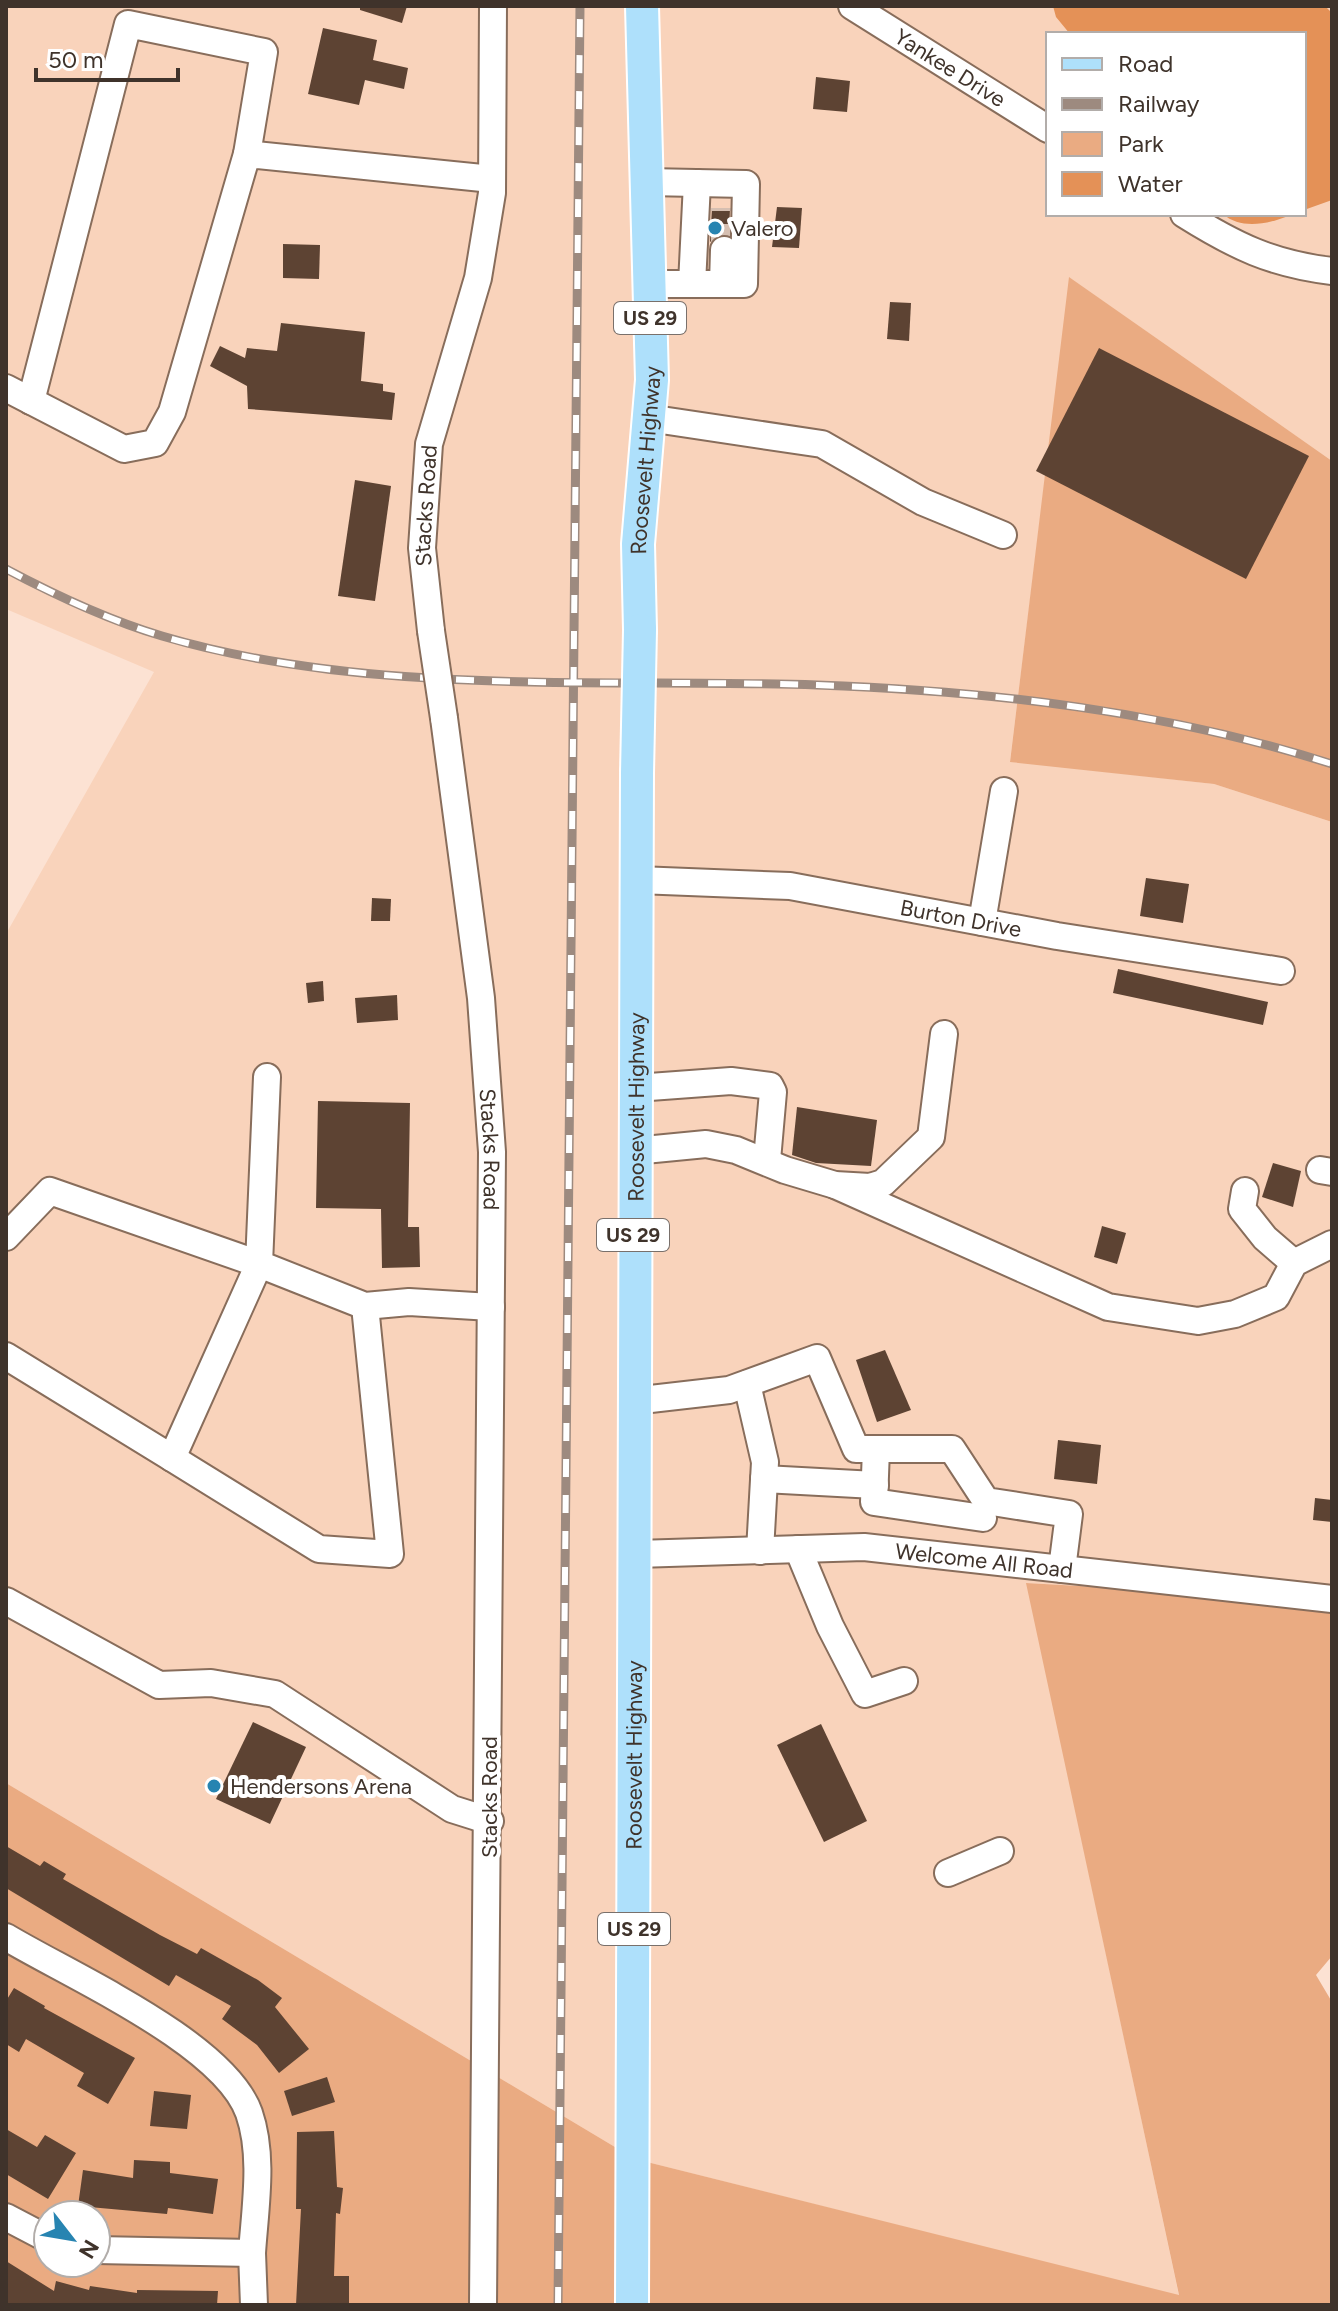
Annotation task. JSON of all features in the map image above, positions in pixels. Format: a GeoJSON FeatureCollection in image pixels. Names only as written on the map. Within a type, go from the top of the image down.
{"type":"FeatureCollection","features":[{"type":"Feature","properties":{"kind":"main road","name":"Roosevelt Highway"},"geometry":{"type":"LineString","coordinates":[[632,2305],[637,1554],[633,1401],[640,630],[638,544],[652,380],[642,6]]}},
{"type":"Feature","properties":{"kind":"street","name":"Stacks Road"},"geometry":{"type":"LineString","coordinates":[[483,2305],[490,1821],[492,1152],[481,998],[422,548],[429,444],[478,278],[492,179],[493,6]]}},
{"type":"Feature","properties":{"kind":"street","name":"Yankee Drive"},"geometry":{"type":"LineString","coordinates":[[852,6],[1046,128]]}},
{"type":"Feature","properties":{"kind":"street"},"geometry":{"type":"LineString","coordinates":[[6,388],[31,401],[124,449],[155,443],[172,412],[247,154],[264,52],[128,24],[31,401]]}},
{"type":"Feature","properties":{"kind":"street"},"geometry":{"type":"LineString","coordinates":[[247,154],[492,179]]}},
{"type":"Feature","properties":{"kind":"street"},"geometry":{"type":"LineString","coordinates":[[647,182],[697,183],[724,196],[746,184],[744,284],[649,284]]}},
{"type":"Feature","properties":{"kind":"street"},"geometry":{"type":"LineString","coordinates":[[692,284],[697,183]]}},
{"type":"Feature","properties":{"kind":"street"},"geometry":{"type":"LineString","coordinates":[[1187,216],[1237,247],[1291,266],[1332,271]]}},
{"type":"Feature","properties":{"kind":"street"},"geometry":{"type":"LineString","coordinates":[[723,284],[724,250]]}},
{"type":"Feature","properties":{"kind":"street"},"geometry":{"type":"LineString","coordinates":[[648,418],[822,444],[923,502],[1003,535]]}},
{"type":"Feature","properties":{"kind":"street"},"geometry":{"type":"LineString","coordinates":[[982,922],[1004,791]]}},
{"type":"Feature","properties":{"kind":"street","name":"Burton Drive"},"geometry":{"type":"LineString","coordinates":[[638,880],[790,886],[982,922],[1281,971]]}},
{"type":"Feature","properties":{"kind":"street"},"geometry":{"type":"LineString","coordinates":[[835,1185],[870,1187],[883,1183],[931,1137],[944,1034]]}},
{"type":"Feature","properties":{"kind":"street"},"geometry":{"type":"LineString","coordinates":[[172,1458],[259,1264],[267,1077]]}},
{"type":"Feature","properties":{"kind":"street"},"geometry":{"type":"LineString","coordinates":[[636,1088],[731,1081],[770,1086],[773,1092],[767,1160]]}},
{"type":"Feature","properties":{"kind":"street"},"geometry":{"type":"LineString","coordinates":[[634,1151],[706,1144],[767,1160],[785,1170],[835,1185],[1108,1307],[1198,1321],[1235,1314],[1276,1297],[1294,1263],[1332,1244]]}},
{"type":"Feature","properties":{"kind":"street"},"geometry":{"type":"LineString","coordinates":[[6,1237],[50,1191],[259,1264],[365,1306],[409,1302],[491,1307]]}},
{"type":"Feature","properties":{"kind":"street"},"geometry":{"type":"LineString","coordinates":[[1245,1191],[1242,1209],[1265,1238],[1294,1263]]}},
{"type":"Feature","properties":{"kind":"street"},"geometry":{"type":"LineString","coordinates":[[6,1356],[319,1549],[390,1554],[365,1306]]}},
{"type":"Feature","properties":{"kind":"street"},"geometry":{"type":"LineString","coordinates":[[633,1401],[729,1390],[817,1358],[856,1449],[952,1449],[984,1509],[977,1560]]}},
{"type":"Feature","properties":{"kind":"street"},"geometry":{"type":"LineString","coordinates":[[747,1384],[765,1462],[760,1551]]}},
{"type":"Feature","properties":{"kind":"street"},"geometry":{"type":"LineString","coordinates":[[876,1449],[874,1502],[1069,1514],[1062,1569]]}},
{"type":"Feature","properties":{"kind":"street"},"geometry":{"type":"LineString","coordinates":[[764,1479],[875,1485]]}},
{"type":"Feature","properties":{"kind":"street","name":"Welcome All Road"},"geometry":{"type":"LineString","coordinates":[[637,1554],[864,1547],[1332,1599]]}},
{"type":"Feature","properties":{"kind":"street"},"geometry":{"type":"LineString","coordinates":[[798,1549],[830,1626],[865,1694],[904,1681]]}},
{"type":"Feature","properties":{"kind":"street"},"geometry":{"type":"LineString","coordinates":[[6,1601],[159,1685],[211,1683],[275,1694],[452,1809],[490,1821]]}},
{"type":"Feature","properties":{"kind":"street"},"geometry":{"type":"LineString","coordinates":[[948,1873],[1000,1851]]}},
{"type":"Feature","properties":{"kind":"street"},"geometry":{"type":"LineString","coordinates":[[6,1937],[202,2052],[239,2091],[256,2141],[252,2253],[254,2305]]}},
{"type":"Feature","properties":{"kind":"street"},"geometry":{"type":"LineString","coordinates":[[6,2217],[32,2231]]}},
{"type":"Feature","properties":{"kind":"street"},"geometry":{"type":"LineString","coordinates":[[112,2250],[252,2253]]}},
{"type":"Feature","properties":{"kind":"shaded area"},"geometry":{"type":"Polygon","coordinates":[[[6,6],[1332,6],[1332,461],[1070,278],[1010,761],[1214,784],[1332,822],[1332,1600],[1027,1583],[1179,2296],[635,2159],[6,1783],[6,934],[154,672],[6,609],[6,6]]]}},
{"type":"Feature","properties":{"kind":"green space"},"geometry":{"type":"Polygon","coordinates":[[[1069,277],[1332,461],[1332,822],[1214,784],[1010,762],[1069,277]]]}},
{"type":"Feature","properties":{"kind":"green space"},"geometry":{"type":"Polygon","coordinates":[[[1026,1583],[1332,1600],[1332,1956],[1316,1975],[1332,2002],[1332,2305],[6,2305],[6,1783],[635,2159],[1179,2295],[1026,1583]]]}},
{"type":"Feature","properties":{"kind":"water"},"geometry":{"type":"Polygon","coordinates":[[[1053,6],[1325,6],[1332,13],[1332,200],[1306,209],[1306,32],[1068,32],[1056,17],[1053,6]]]}},
{"type":"Feature","properties":{"kind":"water"},"geometry":{"type":"Polygon","coordinates":[[[1226,216],[1287,216],[1257,224],[1226,216]]]}},
{"type":"Feature","properties":{"kind":"building"},"geometry":{"type":"Polygon","coordinates":[[[360,6],[407,6],[402,23],[360,10],[360,6]]]}},
{"type":"Feature","properties":{"kind":"building"},"geometry":{"type":"Polygon","coordinates":[[[323,28],[377,40],[373,60],[408,68],[404,89],[365,80],[359,105],[308,94],[323,28]]]}},
{"type":"Feature","properties":{"kind":"building"},"geometry":{"type":"Polygon","coordinates":[[[816,77],[850,81],[847,112],[813,109],[816,77]]]}},
{"type":"Feature","properties":{"kind":"building"},"geometry":{"type":"Polygon","coordinates":[[[777,207],[802,208],[799,248],[772,247],[777,207]]]}},
{"type":"Feature","properties":{"kind":"building"},"geometry":{"type":"Polygon","coordinates":[[[712,208],[730,208],[729,235],[717,236],[710,242],[712,208]]]}},
{"type":"Feature","properties":{"kind":"building"},"geometry":{"type":"Polygon","coordinates":[[[283,244],[320,245],[319,279],[283,278],[283,244]]]}},
{"type":"Feature","properties":{"kind":"building"},"geometry":{"type":"Polygon","coordinates":[[[890,302],[911,303],[909,341],[887,339],[890,302]]]}},
{"type":"Feature","properties":{"kind":"building"},"geometry":{"type":"Polygon","coordinates":[[[281,323],[365,332],[361,381],[383,384],[383,391],[395,393],[392,420],[248,409],[247,386],[210,366],[220,346],[245,358],[247,348],[277,351],[281,323]]]}},
{"type":"Feature","properties":{"kind":"building"},"geometry":{"type":"Polygon","coordinates":[[[1099,348],[1309,456],[1246,579],[1036,471],[1099,348]]]}},
{"type":"Feature","properties":{"kind":"building"},"geometry":{"type":"Polygon","coordinates":[[[355,480],[391,486],[375,601],[338,596],[355,480]]]}},
{"type":"Feature","properties":{"kind":"building"},"geometry":{"type":"Polygon","coordinates":[[[1146,878],[1189,884],[1183,923],[1140,916],[1146,878]]]}},
{"type":"Feature","properties":{"kind":"building"},"geometry":{"type":"Polygon","coordinates":[[[372,898],[391,899],[390,921],[371,921],[372,898]]]}},
{"type":"Feature","properties":{"kind":"building"},"geometry":{"type":"Polygon","coordinates":[[[1118,969],[1268,1002],[1263,1025],[1113,993],[1118,969]]]}},
{"type":"Feature","properties":{"kind":"building"},"geometry":{"type":"Polygon","coordinates":[[[323,981],[324,1001],[308,1003],[306,983],[323,981]]]}},
{"type":"Feature","properties":{"kind":"building"},"geometry":{"type":"Polygon","coordinates":[[[397,995],[398,1020],[357,1023],[355,998],[397,995]]]}},
{"type":"Feature","properties":{"kind":"building"},"geometry":{"type":"Polygon","coordinates":[[[318,1101],[410,1103],[408,1227],[419,1227],[420,1267],[382,1268],[381,1209],[316,1208],[318,1101]]]}},
{"type":"Feature","properties":{"kind":"building"},"geometry":{"type":"Polygon","coordinates":[[[797,1107],[877,1120],[871,1166],[816,1163],[792,1155],[797,1107]]]}},
{"type":"Feature","properties":{"kind":"building"},"geometry":{"type":"Polygon","coordinates":[[[1273,1163],[1301,1171],[1293,1207],[1262,1197],[1273,1163]]]}},
{"type":"Feature","properties":{"kind":"building"},"geometry":{"type":"Polygon","coordinates":[[[1102,1226],[1126,1233],[1117,1264],[1094,1257],[1102,1226]]]}},
{"type":"Feature","properties":{"kind":"building"},"geometry":{"type":"Polygon","coordinates":[[[885,1350],[911,1410],[877,1422],[856,1360],[885,1350]]]}},
{"type":"Feature","properties":{"kind":"building"},"geometry":{"type":"Polygon","coordinates":[[[1058,1440],[1101,1445],[1097,1484],[1054,1479],[1058,1440]]]}},
{"type":"Feature","properties":{"kind":"building"},"geometry":{"type":"Polygon","coordinates":[[[1315,1498],[1332,1500],[1332,1522],[1313,1520],[1315,1498]]]}},
{"type":"Feature","properties":{"kind":"building"},"geometry":{"type":"Polygon","coordinates":[[[253,1722],[306,1747],[270,1824],[216,1799],[253,1722]]]}},
{"type":"Feature","properties":{"kind":"building"},"geometry":{"type":"Polygon","coordinates":[[[821,1724],[867,1821],[824,1842],[777,1745],[821,1724]]]}},
{"type":"Feature","properties":{"kind":"building"},"geometry":{"type":"Polygon","coordinates":[[[6,1846],[40,1866],[44,1861],[66,1874],[63,1879],[160,1935],[197,1954],[201,1948],[258,1980],[282,1998],[275,2007],[309,2049],[279,2073],[257,2045],[222,2019],[231,2006],[176,1975],[169,1986],[6,1888],[6,1846]]]}},
{"type":"Feature","properties":{"kind":"building"},"geometry":{"type":"Polygon","coordinates":[[[14,1988],[135,2058],[108,2104],[77,2086],[84,2073],[26,2039],[19,2052],[6,2044],[6,2001],[14,1988]]]}},
{"type":"Feature","properties":{"kind":"building"},"geometry":{"type":"Polygon","coordinates":[[[327,2077],[335,2102],[292,2116],[284,2091],[327,2077]]]}},
{"type":"Feature","properties":{"kind":"building"},"geometry":{"type":"Polygon","coordinates":[[[154,2091],[191,2095],[187,2129],[150,2126],[154,2091]]]}},
{"type":"Feature","properties":{"kind":"building"},"geometry":{"type":"Polygon","coordinates":[[[6,2129],[37,2147],[45,2135],[76,2153],[48,2199],[6,2174],[6,2129]]]}},
{"type":"Feature","properties":{"kind":"building"},"geometry":{"type":"Polygon","coordinates":[[[334,2131],[337,2187],[343,2188],[340,2214],[336,2213],[334,2276],[349,2276],[349,2305],[296,2305],[301,2209],[296,2209],[297,2132],[334,2131]]]}},
{"type":"Feature","properties":{"kind":"building"},"geometry":{"type":"Polygon","coordinates":[[[134,2160],[170,2162],[170,2173],[218,2179],[213,2214],[168,2208],[167,2214],[112,2209],[112,2199],[79,2199],[83,2170],[133,2178],[134,2160]]]}},
{"type":"Feature","properties":{"kind":"building"},"geometry":{"type":"Polygon","coordinates":[[[6,2261],[54,2291],[56,2281],[89,2290],[90,2286],[137,2293],[137,2290],[218,2291],[217,2305],[6,2305],[6,2261]]]}},
{"type":"Feature","properties":{"kind":"tunnel"},"geometry":{"type":"LineString","coordinates":[[724,208],[724,250]]}},
{"type":"Feature","properties":{"kind":"railway"},"geometry":{"type":"LineString","coordinates":[[558,2305],[580,6]]}},
{"type":"Feature","properties":{"kind":"railway"},"geometry":{"type":"LineString","coordinates":[[6,569],[82,606],[162,636],[241,655],[321,668],[486,681],[736,683],[947,692],[1142,717],[1206,730],[1332,764]]}},
{"type":"Feature","properties":{"kind":"place","name":"Valero"},"geometry":{"type":"Point","coordinates":[715,228]}},
{"type":"Feature","properties":{"kind":"place","name":"Hendersons Arena"},"geometry":{"type":"Point","coordinates":[214,1786]}}]}
